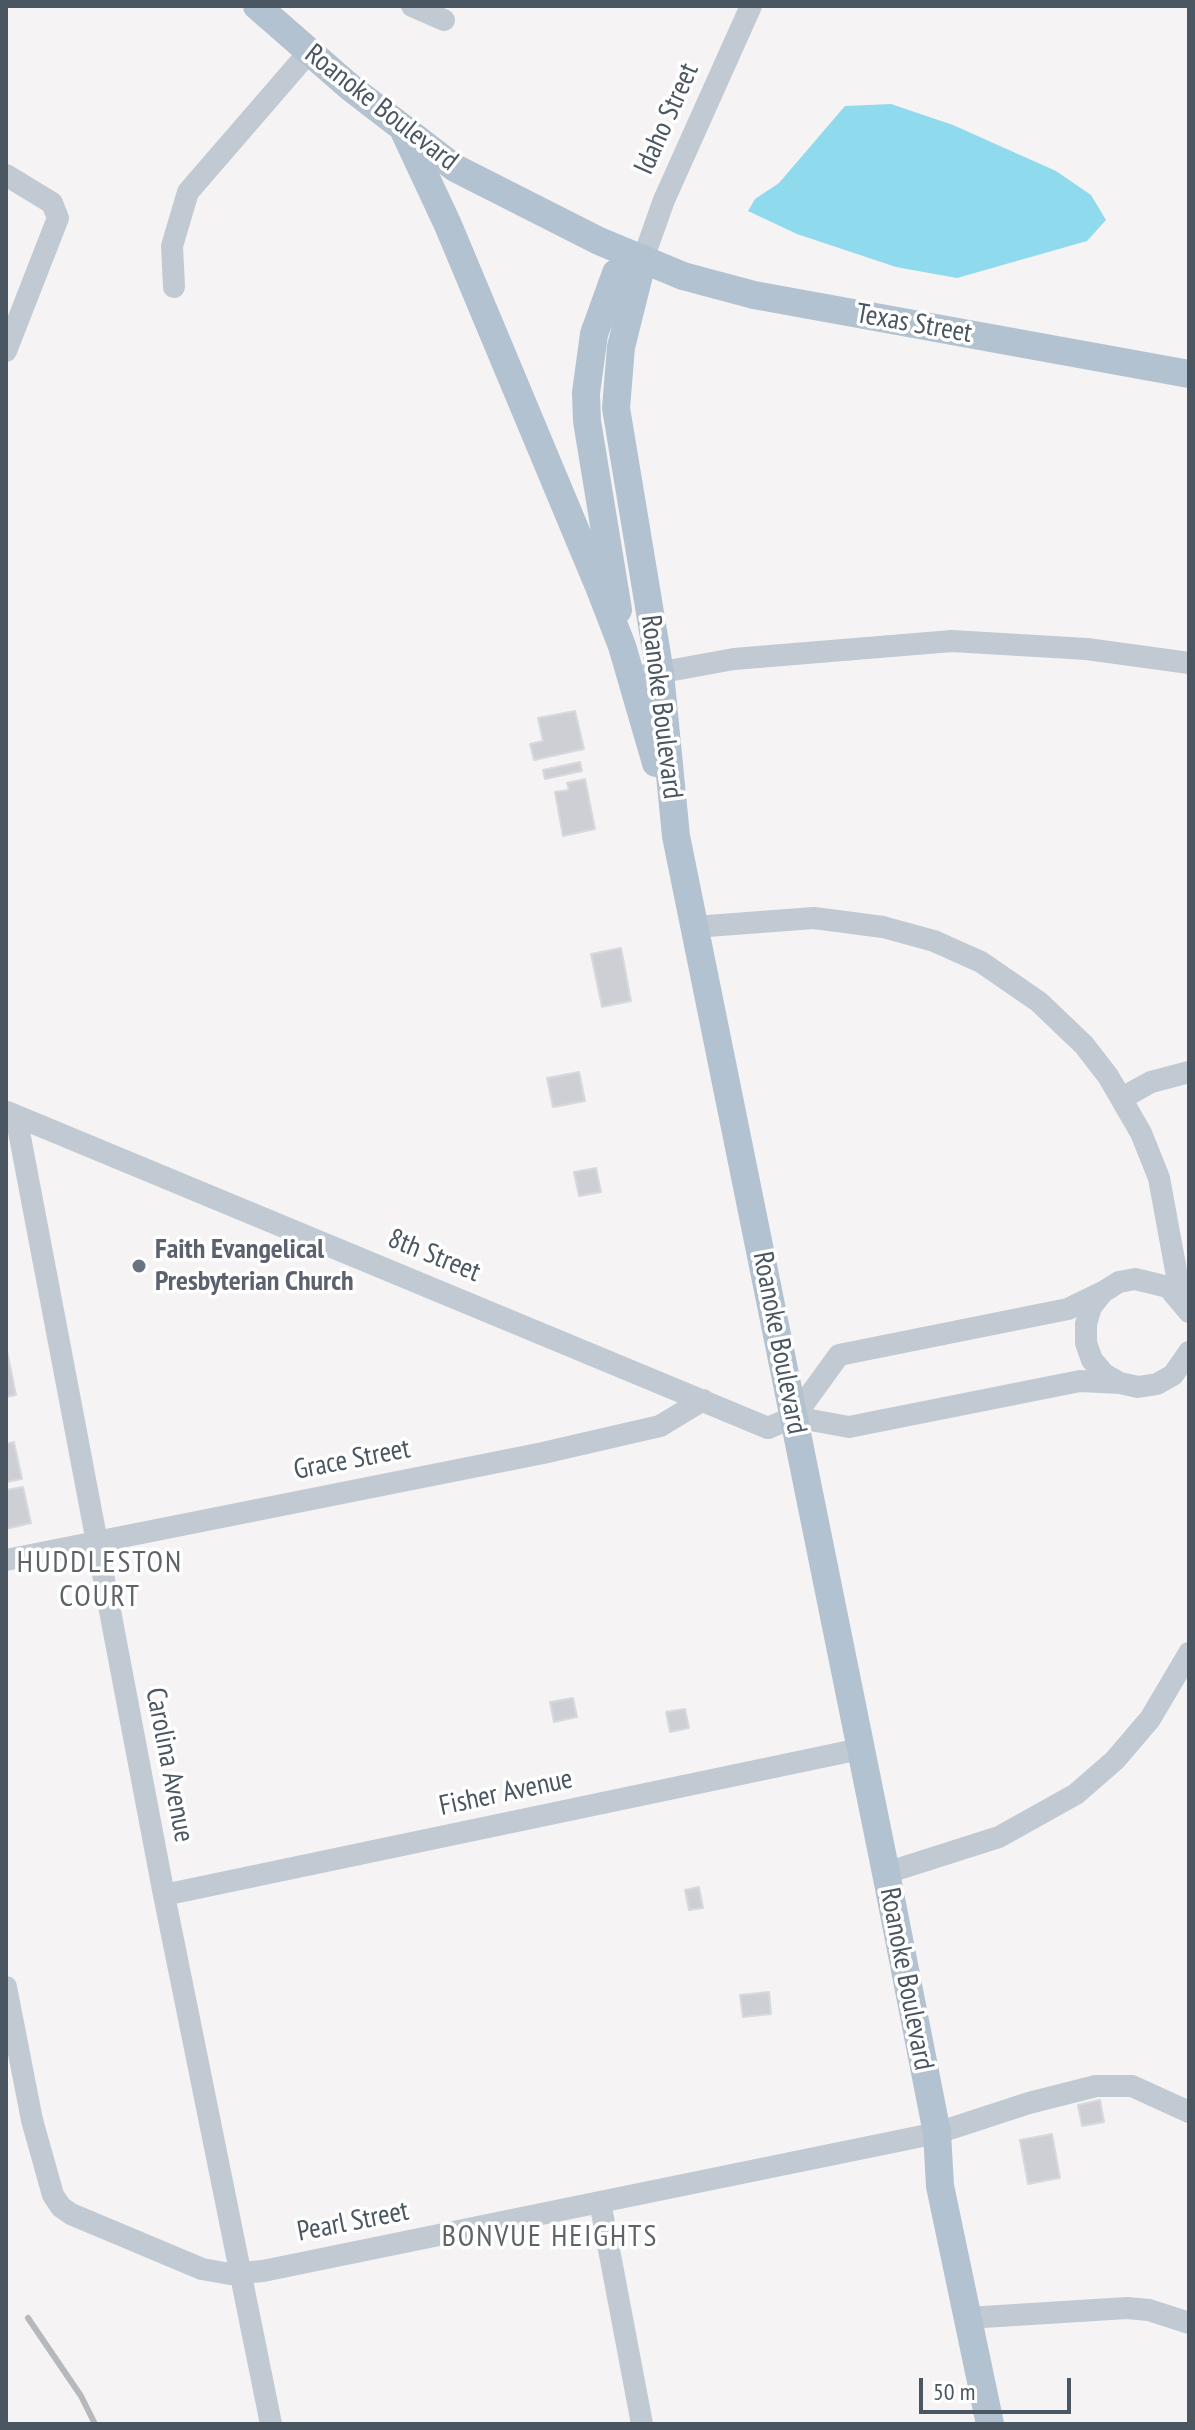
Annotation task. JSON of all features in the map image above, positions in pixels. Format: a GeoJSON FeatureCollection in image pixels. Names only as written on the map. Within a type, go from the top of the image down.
{"type":"FeatureCollection","features":[{"type":"Feature","properties":{"kind":"main road","name":"Roanoke Boulevard"},"geometry":{"type":"LineString","coordinates":[[257,6],[405,132],[489,188],[643,259]]}},
{"type":"Feature","properties":{"kind":"main road"},"geometry":{"type":"LineString","coordinates":[[405,132],[448,225],[622,646],[676,836]]}},
{"type":"Feature","properties":{"kind":"main road","name":"Roanoke Boulevard"},"geometry":{"type":"LineString","coordinates":[[622,646],[614,570],[587,421],[586,393],[594,334],[616,273],[643,259]]}},
{"type":"Feature","properties":{"kind":"main road","name":"Roanoke Boulevard"},"geometry":{"type":"LineString","coordinates":[[643,259],[621,347],[616,408],[660,673],[676,836],[886,1873],[937,2133],[940,2186],[990,2424]]}},
{"type":"Feature","properties":{"kind":"main road","name":"Texas Street"},"geometry":{"type":"LineString","coordinates":[[643,259],[683,276],[754,295],[1189,374]]}},
{"type":"Feature","properties":{"kind":"street"},"geometry":{"type":"LineString","coordinates":[[412,6],[444,20]]}},
{"type":"Feature","properties":{"kind":"street","name":"Idaho Street"},"geometry":{"type":"LineString","coordinates":[[643,259],[664,200],[751,6]]}},
{"type":"Feature","properties":{"kind":"street"},"geometry":{"type":"LineString","coordinates":[[174,287],[172,246],[188,192],[309,52]]}},
{"type":"Feature","properties":{"kind":"street"},"geometry":{"type":"LineString","coordinates":[[6,175],[52,203],[58,218],[6,351]]}},
{"type":"Feature","properties":{"kind":"street"},"geometry":{"type":"LineString","coordinates":[[631,676],[734,659],[952,641],[1057,646],[1189,663]]}},
{"type":"Feature","properties":{"kind":"street"},"geometry":{"type":"LineString","coordinates":[[694,927],[814,918],[883,927],[934,941],[981,962],[1039,1002],[1084,1045],[1122,1098],[1159,1178],[1185,1305]]}},
{"type":"Feature","properties":{"kind":"street"},"geometry":{"type":"LineString","coordinates":[[1122,1098],[1151,1082],[1189,1072]]}},
{"type":"Feature","properties":{"kind":"street","name":"8th Street"},"geometry":{"type":"LineString","coordinates":[[11,1114],[768,1428],[794,1417]]}},
{"type":"Feature","properties":{"kind":"street","name":"Carolina Avenue"},"geometry":{"type":"LineString","coordinates":[[11,1114],[271,2424]]}},
{"type":"Feature","properties":{"kind":"street"},"geometry":{"type":"LineString","coordinates":[[1185,1305],[1160,1284],[1135,1279],[1119,1282],[1068,1309],[839,1355],[794,1417],[849,1427],[1080,1381],[1138,1387],[1157,1384],[1173,1375],[1189,1352]]}},
{"type":"Feature","properties":{"kind":"street"},"geometry":{"type":"LineString","coordinates":[[1103,1292],[1088,1315],[1086,1343],[1098,1367],[1120,1383]]}},
{"type":"Feature","properties":{"kind":"street","name":"Grace Street"},"geometry":{"type":"LineString","coordinates":[[6,1560],[660,1426],[703,1400]]}},
{"type":"Feature","properties":{"kind":"street"},"geometry":{"type":"LineString","coordinates":[[886,1873],[951,1855],[999,1837],[1076,1794],[1115,1760],[1150,1719],[1189,1653]]}},
{"type":"Feature","properties":{"kind":"street","name":"Fisher Avenue"},"geometry":{"type":"LineString","coordinates":[[164,1895],[860,1749]]}},
{"type":"Feature","properties":{"kind":"street","name":"Pearl Street"},"geometry":{"type":"LineString","coordinates":[[6,1987],[32,2120],[53,2195],[61,2207],[202,2269],[240,2274],[937,2133],[1029,2103],[1108,2084],[1132,2086],[1189,2112]]}},
{"type":"Feature","properties":{"kind":"street"},"geometry":{"type":"LineString","coordinates":[[600,2202],[642,2424]]}},
{"type":"Feature","properties":{"kind":"street"},"geometry":{"type":"LineString","coordinates":[[967,2318],[1127,2308],[1149,2310],[1189,2323]]}},
{"type":"Feature","properties":{"kind":"water"},"geometry":{"type":"Polygon","coordinates":[[[891,104],[953,125],[1056,171],[1091,195],[1106,220],[1087,241],[957,278],[896,267],[797,234],[748,211],[755,199],[779,183],[845,106],[891,104]]]}},
{"type":"Feature","properties":{"kind":"building"},"geometry":{"type":"Polygon","coordinates":[[[575,711],[584,749],[534,760],[530,744],[543,741],[538,718],[575,711]]]}},
{"type":"Feature","properties":{"kind":"building"},"geometry":{"type":"Polygon","coordinates":[[[580,762],[582,771],[545,779],[543,770],[580,762]]]}},
{"type":"Feature","properties":{"kind":"building"},"geometry":{"type":"Polygon","coordinates":[[[585,779],[595,829],[563,836],[555,792],[569,790],[567,783],[585,779]]]}},
{"type":"Feature","properties":{"kind":"building"},"geometry":{"type":"Polygon","coordinates":[[[621,948],[631,1001],[602,1007],[591,954],[621,948]]]}},
{"type":"Feature","properties":{"kind":"building"},"geometry":{"type":"Polygon","coordinates":[[[579,1072],[585,1101],[553,1107],[547,1078],[579,1072]]]}},
{"type":"Feature","properties":{"kind":"building"},"geometry":{"type":"Polygon","coordinates":[[[596,1168],[601,1192],[579,1196],[574,1172],[596,1168]]]}},
{"type":"Feature","properties":{"kind":"building"},"geometry":{"type":"Polygon","coordinates":[[[6,1346],[16,1395],[6,1397],[6,1346]]]}},
{"type":"Feature","properties":{"kind":"building"},"geometry":{"type":"Polygon","coordinates":[[[14,1442],[22,1479],[6,1482],[6,1444],[14,1442]]]}},
{"type":"Feature","properties":{"kind":"building"},"geometry":{"type":"Polygon","coordinates":[[[23,1487],[31,1523],[6,1529],[6,1490],[23,1487]]]}},
{"type":"Feature","properties":{"kind":"building"},"geometry":{"type":"Polygon","coordinates":[[[573,1698],[577,1717],[554,1722],[550,1702],[573,1698]]]}},
{"type":"Feature","properties":{"kind":"building"},"geometry":{"type":"Polygon","coordinates":[[[685,1709],[689,1728],[670,1732],[666,1712],[685,1709]]]}},
{"type":"Feature","properties":{"kind":"building"},"geometry":{"type":"Polygon","coordinates":[[[699,1887],[703,1908],[689,1910],[685,1890],[699,1887]]]}},
{"type":"Feature","properties":{"kind":"building"},"geometry":{"type":"Polygon","coordinates":[[[769,1992],[771,2014],[743,2017],[740,1995],[769,1992]]]}},
{"type":"Feature","properties":{"kind":"building"},"geometry":{"type":"Polygon","coordinates":[[[1100,2100],[1104,2122],[1082,2126],[1078,2105],[1100,2100]]]}},
{"type":"Feature","properties":{"kind":"building"},"geometry":{"type":"Polygon","coordinates":[[[1052,2134],[1060,2178],[1028,2184],[1020,2140],[1052,2134]]]}},
{"type":"Feature","properties":{"kind":"railway"},"geometry":{"type":"LineString","coordinates":[[28,2318],[81,2396],[95,2424]]}},
{"type":"Feature","properties":{"kind":"place","name":"Faith Evangelical Presbyterian Church"},"geometry":{"type":"Point","coordinates":[139,1266]}},
{"type":"Feature","properties":{"kind":"district","name":"HUDDLESTON COURT"},"geometry":{"type":"Point","coordinates":[100,1580]}},
{"type":"Feature","properties":{"kind":"district","name":"BONVUE HEIGHTS"},"geometry":{"type":"Point","coordinates":[550,2237]}}]}
